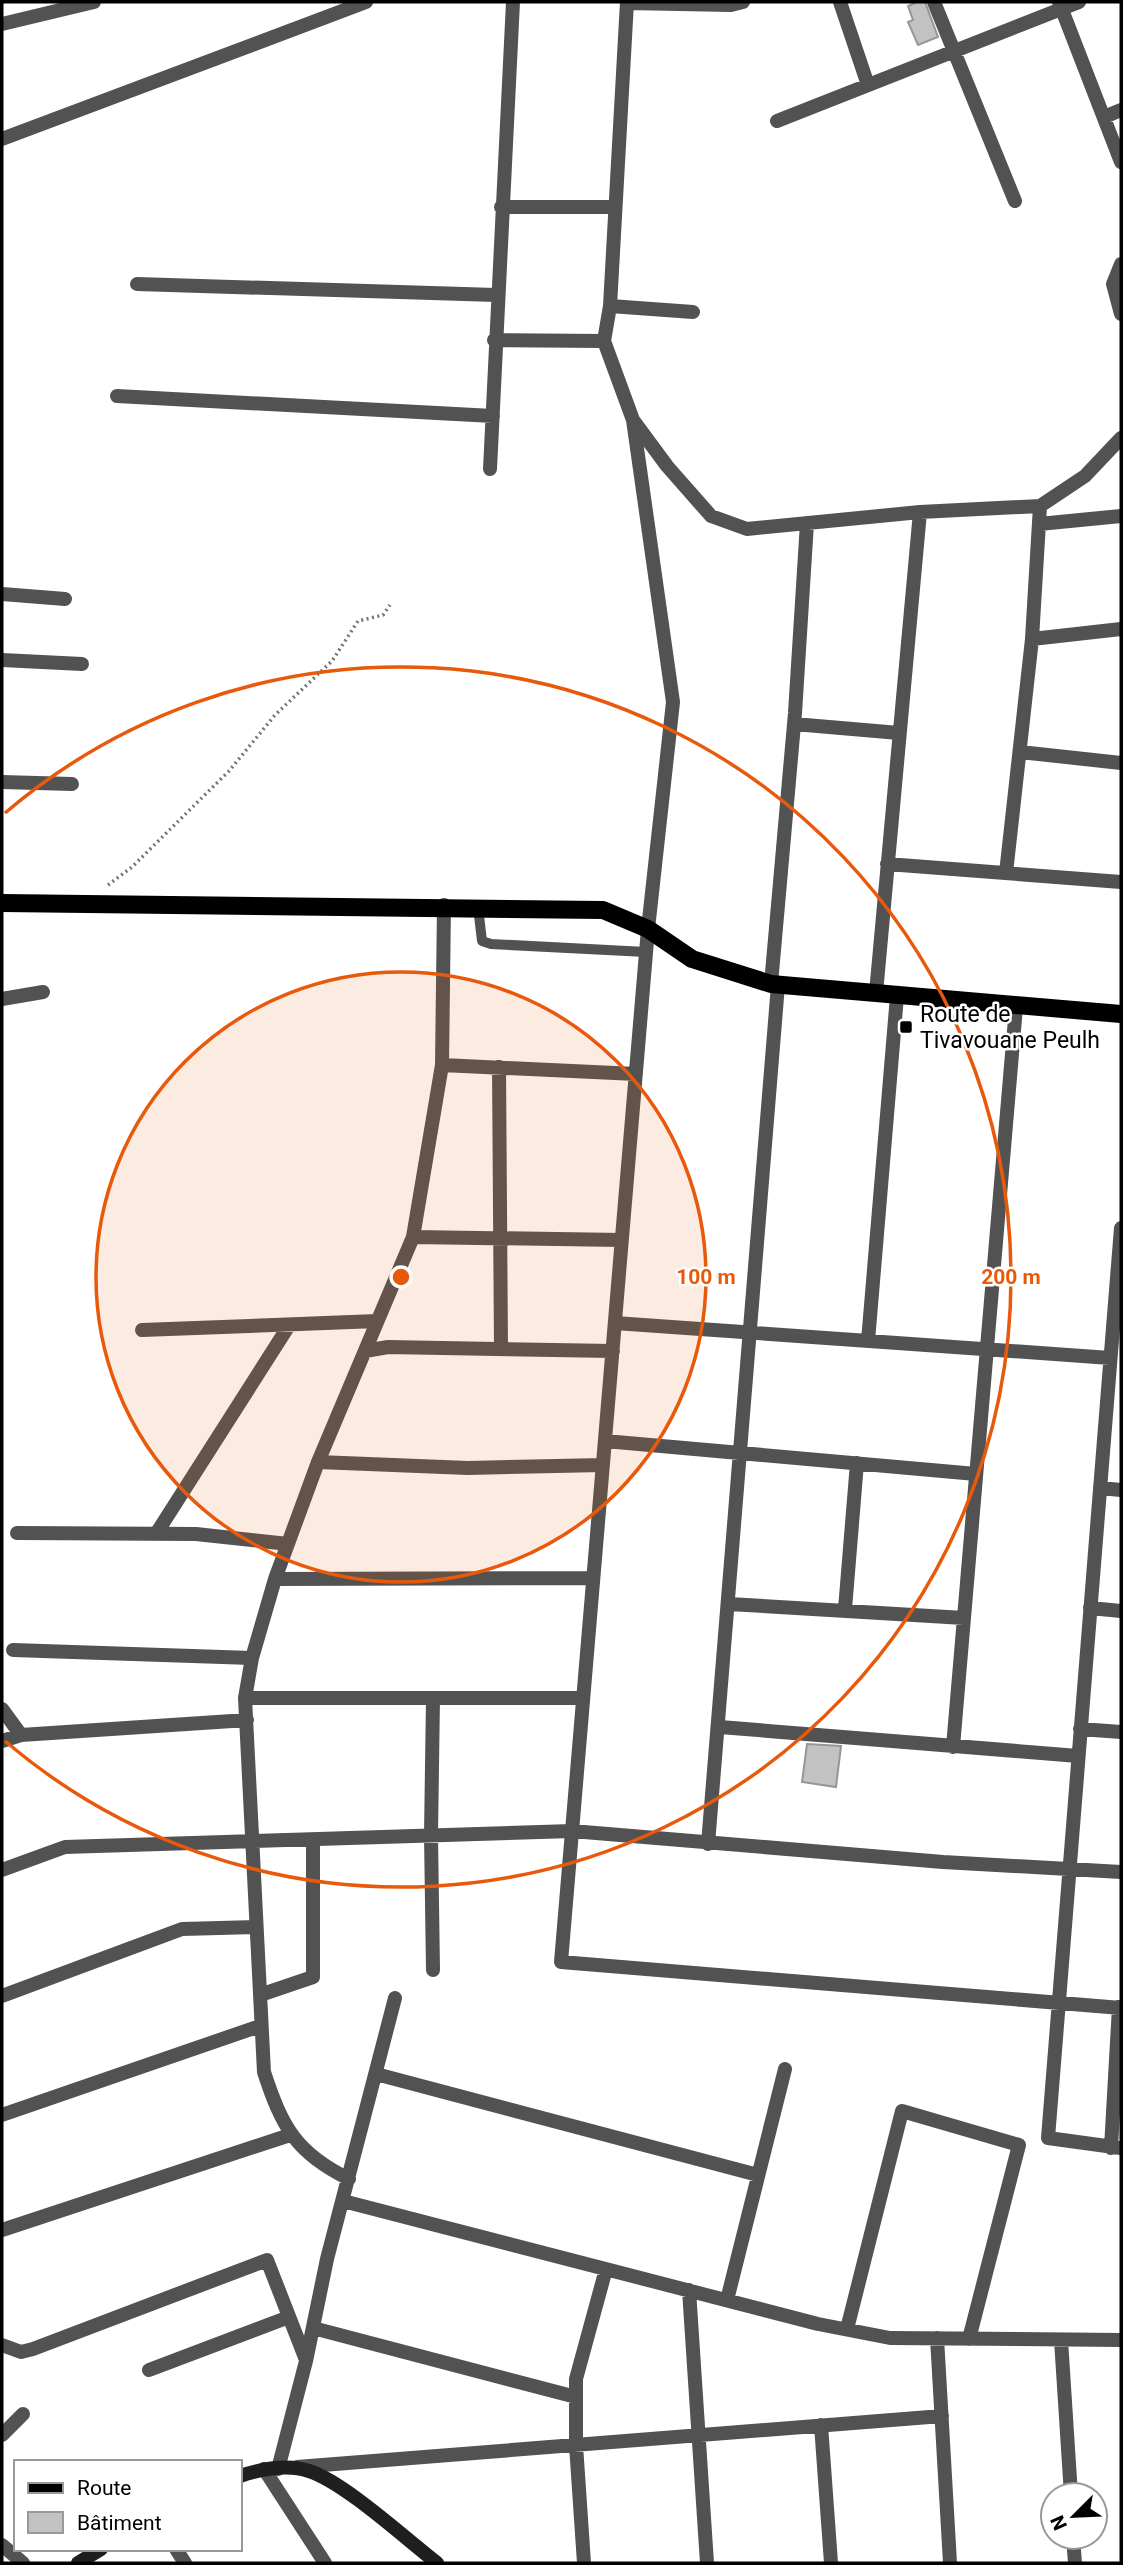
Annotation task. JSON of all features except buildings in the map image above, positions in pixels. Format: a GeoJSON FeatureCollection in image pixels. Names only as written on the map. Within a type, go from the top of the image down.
{"type":"FeatureCollection","features":[{"type":"Feature","properties":{"kind":"main road"},"geometry":{"type":"LineString","coordinates":[[2,903],[76,906],[444,905],[603,909],[648,929],[692,959],[775,984],[1121,1014]]}},
{"type":"Feature","properties":{"kind":"street"},"geometry":{"type":"LineString","coordinates":[[2,24],[94,2]]}},
{"type":"Feature","properties":{"kind":"street"},"geometry":{"type":"LineString","coordinates":[[2,139],[334,7],[366,2]]}},
{"type":"Feature","properties":{"kind":"street"},"geometry":{"type":"LineString","coordinates":[[490,469],[496,295],[513,2]]}},
{"type":"Feature","properties":{"kind":"street"},"geometry":{"type":"LineString","coordinates":[[743,2],[731,5],[627,3],[610,306],[604,341],[634,420],[673,702],[648,929],[561,1962],[1057,2002],[1120,2008],[1116,2148],[1048,2138],[1057,2002],[1121,1228]]}},
{"type":"Feature","properties":{"kind":"street"},"geometry":{"type":"LineString","coordinates":[[840,2],[868,85]]}},
{"type":"Feature","properties":{"kind":"street"},"geometry":{"type":"LineString","coordinates":[[934,2],[1015,201]]}},
{"type":"Feature","properties":{"kind":"street"},"geometry":{"type":"LineString","coordinates":[[777,121],[954,51],[1060,5],[1080,2]]}},
{"type":"Feature","properties":{"kind":"street"},"geometry":{"type":"LineString","coordinates":[[1060,5],[1121,163]]}},
{"type":"Feature","properties":{"kind":"street"},"geometry":{"type":"LineString","coordinates":[[1104,117],[1121,110]]}},
{"type":"Feature","properties":{"kind":"street"},"geometry":{"type":"LineString","coordinates":[[501,207],[614,207]]}},
{"type":"Feature","properties":{"kind":"street"},"geometry":{"type":"LineString","coordinates":[[1121,264],[1113,284],[1121,314]]}},
{"type":"Feature","properties":{"kind":"street"},"geometry":{"type":"LineString","coordinates":[[137,284],[496,295]]}},
{"type":"Feature","properties":{"kind":"street"},"geometry":{"type":"LineString","coordinates":[[610,306],[693,312]]}},
{"type":"Feature","properties":{"kind":"street"},"geometry":{"type":"LineString","coordinates":[[494,340],[604,341]]}},
{"type":"Feature","properties":{"kind":"street"},"geometry":{"type":"LineString","coordinates":[[117,396],[493,416]]}},
{"type":"Feature","properties":{"kind":"street"},"geometry":{"type":"LineString","coordinates":[[634,420],[667,466],[711,516],[747,529],[920,512],[1040,506],[1085,476],[1121,438]]}},
{"type":"Feature","properties":{"kind":"street"},"geometry":{"type":"LineString","coordinates":[[1006,873],[1032,639],[1040,506]]}},
{"type":"Feature","properties":{"kind":"street"},"geometry":{"type":"LineString","coordinates":[[876,993],[920,512]]}},
{"type":"Feature","properties":{"kind":"street"},"geometry":{"type":"LineString","coordinates":[[1039,524],[1121,516]]}},
{"type":"Feature","properties":{"kind":"street"},"geometry":{"type":"LineString","coordinates":[[708,1844],[720,1727],[807,523]]}},
{"type":"Feature","properties":{"kind":"street"},"geometry":{"type":"LineString","coordinates":[[2,594],[65,599]]}},
{"type":"Feature","properties":{"kind":"street"},"geometry":{"type":"LineString","coordinates":[[1032,639],[1121,628]]}},
{"type":"Feature","properties":{"kind":"street"},"geometry":{"type":"LineString","coordinates":[[2,660],[82,664]]}},
{"type":"Feature","properties":{"kind":"street"},"geometry":{"type":"LineString","coordinates":[[794,724],[899,733]]}},
{"type":"Feature","properties":{"kind":"street"},"geometry":{"type":"LineString","coordinates":[[1020,752],[1121,763]]}},
{"type":"Feature","properties":{"kind":"street"},"geometry":{"type":"LineString","coordinates":[[2,782],[72,784]]}},
{"type":"Feature","properties":{"kind":"street"},"geometry":{"type":"LineString","coordinates":[[887,864],[1121,882]]}},
{"type":"Feature","properties":{"kind":"street"},"geometry":{"type":"LineString","coordinates":[[349,2179],[323,2166],[290,2135],[276,2109],[264,2072],[246,1698],[252,1658],[275,1579],[318,1462],[413,1237],[442,1065],[444,905]]}},
{"type":"Feature","properties":{"kind":"street"},"geometry":{"type":"LineString","coordinates":[[2,999],[43,992]]}},
{"type":"Feature","properties":{"kind":"street"},"geometry":{"type":"LineString","coordinates":[[868,1341],[897,996]]}},
{"type":"Feature","properties":{"kind":"street"},"geometry":{"type":"LineString","coordinates":[[953,1747],[1016,1007]]}},
{"type":"Feature","properties":{"kind":"street"},"geometry":{"type":"LineString","coordinates":[[442,1065],[636,1074]]}},
{"type":"Feature","properties":{"kind":"street"},"geometry":{"type":"LineString","coordinates":[[499,1067],[500,1348]]}},
{"type":"Feature","properties":{"kind":"street"},"geometry":{"type":"LineString","coordinates":[[413,1237],[622,1240]]}},
{"type":"Feature","properties":{"kind":"street"},"geometry":{"type":"LineString","coordinates":[[142,1330],[288,1327],[377,1321]]}},
{"type":"Feature","properties":{"kind":"street"},"geometry":{"type":"LineString","coordinates":[[615,1323],[1111,1358]]}},
{"type":"Feature","properties":{"kind":"street"},"geometry":{"type":"LineString","coordinates":[[156,1534],[288,1327]]}},
{"type":"Feature","properties":{"kind":"street"},"geometry":{"type":"LineString","coordinates":[[365,1351],[388,1347],[613,1351]]}},
{"type":"Feature","properties":{"kind":"street"},"geometry":{"type":"LineString","coordinates":[[605,1441],[976,1474]]}},
{"type":"Feature","properties":{"kind":"street"},"geometry":{"type":"LineString","coordinates":[[318,1462],[468,1468],[603,1465]]}},
{"type":"Feature","properties":{"kind":"street"},"geometry":{"type":"LineString","coordinates":[[845,1609],[857,1463]]}},
{"type":"Feature","properties":{"kind":"street"},"geometry":{"type":"LineString","coordinates":[[1100,1488],[1121,1490]]}},
{"type":"Feature","properties":{"kind":"street"},"geometry":{"type":"LineString","coordinates":[[17,1534],[195,1534],[288,1544]]}},
{"type":"Feature","properties":{"kind":"street"},"geometry":{"type":"LineString","coordinates":[[275,1579],[593,1578]]}},
{"type":"Feature","properties":{"kind":"street"},"geometry":{"type":"LineString","coordinates":[[729,1604],[964,1618]]}},
{"type":"Feature","properties":{"kind":"street"},"geometry":{"type":"LineString","coordinates":[[1090,1608],[1121,1611]]}},
{"type":"Feature","properties":{"kind":"street"},"geometry":{"type":"LineString","coordinates":[[13,1650],[252,1658]]}},
{"type":"Feature","properties":{"kind":"street"},"geometry":{"type":"LineString","coordinates":[[246,1698],[583,1698]]}},
{"type":"Feature","properties":{"kind":"street"},"geometry":{"type":"LineString","coordinates":[[433,1698],[433,1970]]}},
{"type":"Feature","properties":{"kind":"street"},"geometry":{"type":"LineString","coordinates":[[2,1709],[21,1735]]}},
{"type":"Feature","properties":{"kind":"street"},"geometry":{"type":"LineString","coordinates":[[2,1741],[21,1735],[247,1720]]}},
{"type":"Feature","properties":{"kind":"street"},"geometry":{"type":"LineString","coordinates":[[720,1727],[1078,1756]]}},
{"type":"Feature","properties":{"kind":"street"},"geometry":{"type":"LineString","coordinates":[[1080,1729],[1121,1732]]}},
{"type":"Feature","properties":{"kind":"street"},"geometry":{"type":"LineString","coordinates":[[2,1870],[65,1847],[572,1831],[943,1862],[1121,1872]]}},
{"type":"Feature","properties":{"kind":"street"},"geometry":{"type":"LineString","coordinates":[[260,1995],[313,1977],[313,1841]]}},
{"type":"Feature","properties":{"kind":"street"},"geometry":{"type":"LineString","coordinates":[[2,1996],[182,1929],[256,1927]]}},
{"type":"Feature","properties":{"kind":"street"},"geometry":{"type":"LineString","coordinates":[[326,2563],[277,2469],[395,1998]]}},
{"type":"Feature","properties":{"kind":"street"},"geometry":{"type":"LineString","coordinates":[[2,2115],[260,2026]]}},
{"type":"Feature","properties":{"kind":"street"},"geometry":{"type":"LineString","coordinates":[[727,2300],[785,2069]]}},
{"type":"Feature","properties":{"kind":"street"},"geometry":{"type":"LineString","coordinates":[[376,2074],[758,2175]]}},
{"type":"Feature","properties":{"kind":"street"},"geometry":{"type":"LineString","coordinates":[[847,2329],[902,2111],[1019,2145],[968,2339]]}},
{"type":"Feature","properties":{"kind":"street"},"geometry":{"type":"LineString","coordinates":[[2,2230],[290,2135]]}},
{"type":"Feature","properties":{"kind":"street"},"geometry":{"type":"LineString","coordinates":[[343,2201],[727,2300],[890,2338],[1121,2340]]}},
{"type":"Feature","properties":{"kind":"street"},"geometry":{"type":"LineString","coordinates":[[2,2345],[21,2352],[33,2349],[267,2260],[306,2361]]}},
{"type":"Feature","properties":{"kind":"street"},"geometry":{"type":"LineString","coordinates":[[584,2563],[576,2445],[576,2379],[606,2269]]}},
{"type":"Feature","properties":{"kind":"street"},"geometry":{"type":"LineString","coordinates":[[689,2290],[707,2563]]}},
{"type":"Feature","properties":{"kind":"street"},"geometry":{"type":"LineString","coordinates":[[149,2370],[289,2317]]}},
{"type":"Feature","properties":{"kind":"street"},"geometry":{"type":"LineString","coordinates":[[313,2328],[576,2397]]}},
{"type":"Feature","properties":{"kind":"street"},"geometry":{"type":"LineString","coordinates":[[937,2339],[950,2563]]}},
{"type":"Feature","properties":{"kind":"street"},"geometry":{"type":"LineString","coordinates":[[1061,2340],[1070,2481]]}},
{"type":"Feature","properties":{"kind":"street"},"geometry":{"type":"LineString","coordinates":[[2,2435],[23,2414]]}},
{"type":"Feature","properties":{"kind":"street"},"geometry":{"type":"LineString","coordinates":[[242,2476],[277,2469],[942,2416]]}},
{"type":"Feature","properties":{"kind":"street"},"geometry":{"type":"LineString","coordinates":[[821,2425],[831,2563]]}},
{"type":"Feature","properties":{"kind":"street"},"geometry":{"type":"LineString","coordinates":[[277,2469],[309,2471],[330,2481],[437,2563]]}},
{"type":"Feature","properties":{"kind":"street"},"geometry":{"type":"LineString","coordinates":[[2,2545],[23,2563]]}},
{"type":"Feature","properties":{"kind":"street"},"geometry":{"type":"LineString","coordinates":[[78,2563],[98,2551]]}},
{"type":"Feature","properties":{"kind":"lane"},"geometry":{"type":"LineString","coordinates":[[478,906],[479,934],[482,941],[491,944],[646,953]]}},
{"type":"Feature","properties":{"kind":"path"},"geometry":{"type":"LineString","coordinates":[[76,906],[132,867],[229,771],[275,715],[332,661],[358,621],[383,615],[390,605]]}},
{"type":"Feature","properties":{"kind":"place","name":"Route de Tivavouane Peulh"},"geometry":{"type":"Point","coordinates":[906,1027]}}]}
